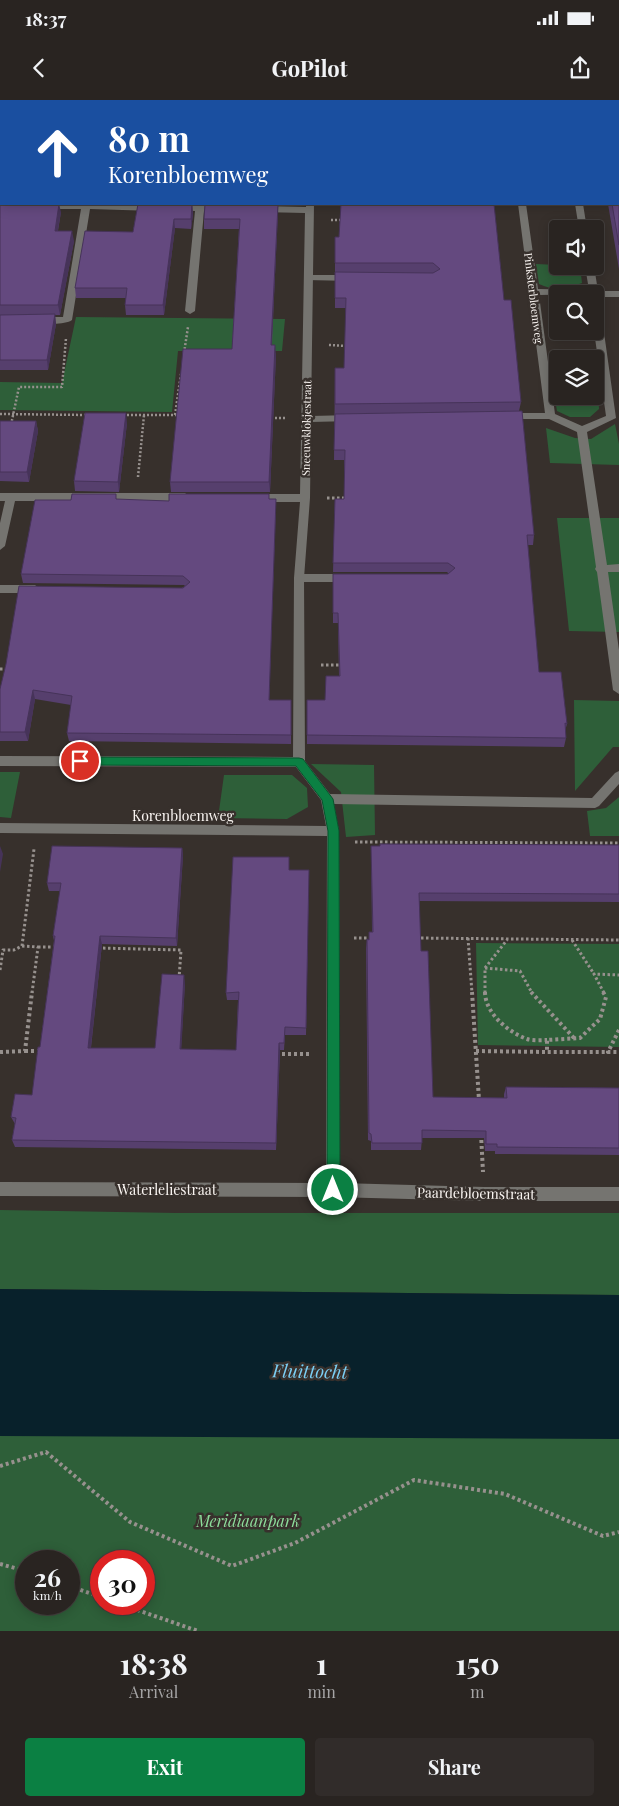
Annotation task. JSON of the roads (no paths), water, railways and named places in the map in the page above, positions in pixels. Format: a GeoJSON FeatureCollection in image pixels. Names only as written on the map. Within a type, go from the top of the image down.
{"type":"FeatureCollection","features":[{"type":"Feature","properties":{"kind":"street","name":"Pinksterbloemweg"},"geometry":{"type":"LineString","coordinates":[[522,205],[550,416]]}},
{"type":"Feature","properties":{"kind":"street"},"geometry":{"type":"LineString","coordinates":[[579,205],[582,220]]}},
{"type":"Feature","properties":{"kind":"street"},"geometry":{"type":"LineString","coordinates":[[38,206],[227,209]]}},
{"type":"Feature","properties":{"kind":"street"},"geometry":{"type":"LineString","coordinates":[[29,320],[68,320],[86,206]]}},
{"type":"Feature","properties":{"kind":"street"},"geometry":{"type":"LineString","coordinates":[[190,311],[200,208]]}},
{"type":"Feature","properties":{"kind":"street"},"geometry":{"type":"LineString","coordinates":[[255,209],[310,211]]}},
{"type":"Feature","properties":{"kind":"street","name":"Sneeuwklokjestraat"},"geometry":{"type":"LineString","coordinates":[[299,762],[299,578],[305,498],[310,211]]}},
{"type":"Feature","properties":{"kind":"street"},"geometry":{"type":"LineString","coordinates":[[309,278],[366,278]]}},
{"type":"Feature","properties":{"kind":"street"},"geometry":{"type":"LineString","coordinates":[[533,292],[549,293]]}},
{"type":"Feature","properties":{"kind":"street"},"geometry":{"type":"LineString","coordinates":[[604,294],[619,294]]}},
{"type":"Feature","properties":{"kind":"street"},"geometry":{"type":"LineString","coordinates":[[500,416],[550,416],[582,430],[611,418],[600,340]]}},
{"type":"Feature","properties":{"kind":"street"},"geometry":{"type":"LineString","coordinates":[[306,418],[363,418]]}},
{"type":"Feature","properties":{"kind":"street"},"geometry":{"type":"LineString","coordinates":[[582,430],[600,568],[619,690]]}},
{"type":"Feature","properties":{"kind":"street"},"geometry":{"type":"LineString","coordinates":[[0,546],[5,497],[192,497]]}},
{"type":"Feature","properties":{"kind":"street"},"geometry":{"type":"LineString","coordinates":[[239,498],[305,498]]}},
{"type":"Feature","properties":{"kind":"street"},"geometry":{"type":"LineString","coordinates":[[600,568],[619,568]]}},
{"type":"Feature","properties":{"kind":"street"},"geometry":{"type":"LineString","coordinates":[[299,578],[358,578]]}},
{"type":"Feature","properties":{"kind":"street"},"geometry":{"type":"LineString","coordinates":[[0,589],[48,590]]}},
{"type":"Feature","properties":{"kind":"street"},"geometry":{"type":"LineString","coordinates":[[0,761],[299,762],[327,799],[333,836],[333,1190]]}},
{"type":"Feature","properties":{"kind":"street"},"geometry":{"type":"LineString","coordinates":[[327,799],[595,803],[619,776]]}},
{"type":"Feature","properties":{"kind":"street","name":"Korenbloemweg"},"geometry":{"type":"LineString","coordinates":[[0,828],[333,836]]}},
{"type":"Feature","properties":{"kind":"street","name":"Waterleliestraat"},"geometry":{"type":"LineString","coordinates":[[0,1189],[333,1190]]}},
{"type":"Feature","properties":{"kind":"street","name":"Paardebloemstraat"},"geometry":{"type":"LineString","coordinates":[[333,1190],[484,1194],[619,1194]]}},
{"type":"Feature","properties":{"kind":"water","name":"Fluittocht"},"geometry":{"type":"Polygon","coordinates":[[[0,1289],[619,1295],[619,1439],[0,1436],[0,1289]]]}},
{"type":"Feature","properties":{"kind":"park label","name":"Meridiaanpark"},"geometry":{"type":"Point","coordinates":[248,1520]}}]}
